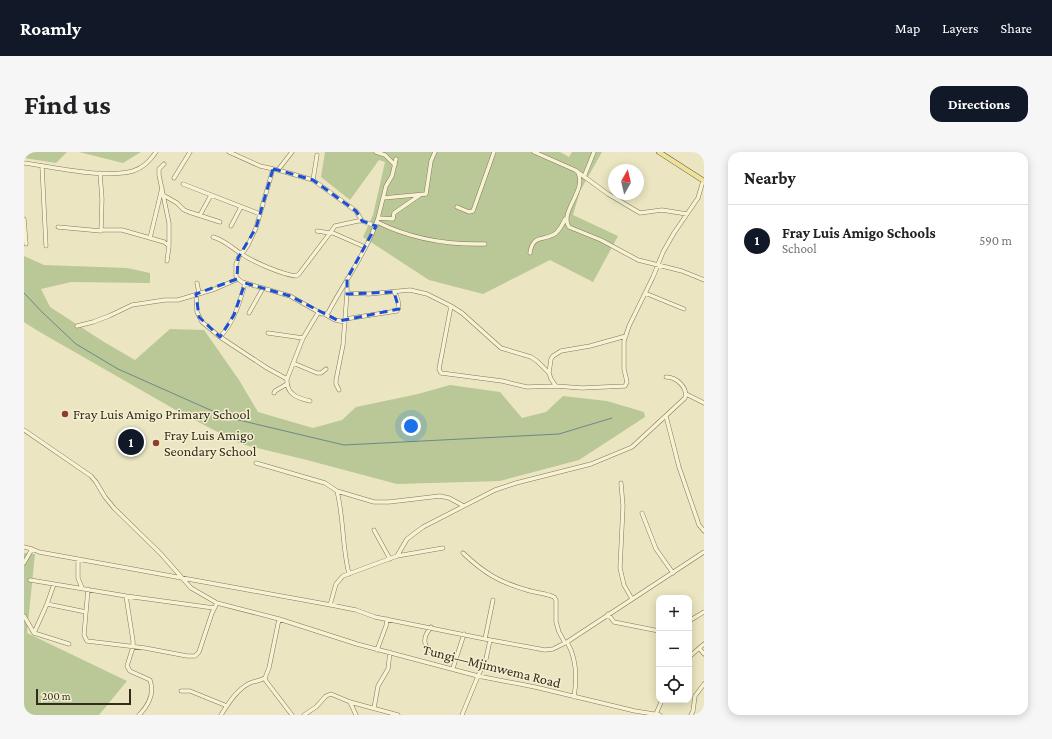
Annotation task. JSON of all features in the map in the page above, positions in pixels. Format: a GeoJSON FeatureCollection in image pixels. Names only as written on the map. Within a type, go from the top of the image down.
{"type":"FeatureCollection","features":[{"type":"Feature","properties":{"kind":"main road"},"geometry":{"type":"LineString","coordinates":[[659,152],[704,181]]}},
{"type":"Feature","properties":{"kind":"street"},"geometry":{"type":"LineString","coordinates":[[24,164],[100,173],[118,173],[134,171],[147,164],[156,152]]}},
{"type":"Feature","properties":{"kind":"street"},"geometry":{"type":"LineString","coordinates":[[174,178],[190,152]]}},
{"type":"Feature","properties":{"kind":"street"},"geometry":{"type":"LineString","coordinates":[[229,152],[260,166],[312,180],[356,211],[362,221]]}},
{"type":"Feature","properties":{"kind":"street"},"geometry":{"type":"LineString","coordinates":[[278,170],[292,152]]}},
{"type":"Feature","properties":{"kind":"street"},"geometry":{"type":"LineString","coordinates":[[376,152],[385,155],[395,165]]}},
{"type":"Feature","properties":{"kind":"street"},"geometry":{"type":"LineString","coordinates":[[383,198],[425,195],[427,193],[431,161],[435,152]]}},
{"type":"Feature","properties":{"kind":"street"},"geometry":{"type":"LineString","coordinates":[[457,207],[469,212],[473,211],[494,152]]}},
{"type":"Feature","properties":{"kind":"street"},"geometry":{"type":"LineString","coordinates":[[534,152],[578,172],[608,194],[640,213],[662,210],[687,214]]}},
{"type":"Feature","properties":{"kind":"street"},"geometry":{"type":"LineString","coordinates":[[584,177],[594,152]]}},
{"type":"Feature","properties":{"kind":"street"},"geometry":{"type":"LineString","coordinates":[[312,180],[317,155]]}},
{"type":"Feature","properties":{"kind":"street"},"geometry":{"type":"LineString","coordinates":[[326,314],[328,313],[365,247],[377,222],[386,186],[392,176],[396,159]]}},
{"type":"Feature","properties":{"kind":"street"},"geometry":{"type":"LineString","coordinates":[[164,164],[158,171],[169,223],[167,261]]}},
{"type":"Feature","properties":{"kind":"street"},"geometry":{"type":"LineString","coordinates":[[42,166],[46,246]]}},
{"type":"Feature","properties":{"kind":"street"},"geometry":{"type":"LineString","coordinates":[[238,279],[236,269],[240,254],[248,245],[256,228],[273,169]]}},
{"type":"Feature","properties":{"kind":"street"},"geometry":{"type":"LineString","coordinates":[[530,253],[534,242],[556,233],[566,218],[580,184],[580,176],[578,172]]}},
{"type":"Feature","properties":{"kind":"street"},"geometry":{"type":"LineString","coordinates":[[100,173],[102,199],[101,230]]}},
{"type":"Feature","properties":{"kind":"street"},"geometry":{"type":"LineString","coordinates":[[450,306],[439,369],[442,374],[502,381],[527,387],[556,386],[582,388],[625,386],[627,382],[624,369],[624,341],[644,293],[674,233],[698,198],[704,181]]}},
{"type":"Feature","properties":{"kind":"street"},"geometry":{"type":"LineString","coordinates":[[182,184],[260,214]]}},
{"type":"Feature","properties":{"kind":"street"},"geometry":{"type":"LineString","coordinates":[[150,238],[162,188]]}},
{"type":"Feature","properties":{"kind":"street"},"geometry":{"type":"LineString","coordinates":[[163,195],[177,203],[184,210],[220,222]]}},
{"type":"Feature","properties":{"kind":"street"},"geometry":{"type":"LineString","coordinates":[[200,216],[211,195]]}},
{"type":"Feature","properties":{"kind":"street"},"geometry":{"type":"LineString","coordinates":[[213,237],[223,241],[240,254],[296,276],[335,226],[362,221],[377,222],[392,219],[394,213],[420,196]]}},
{"type":"Feature","properties":{"kind":"street"},"geometry":{"type":"LineString","coordinates":[[231,226],[241,207]]}},
{"type":"Feature","properties":{"kind":"street"},"geometry":{"type":"LineString","coordinates":[[566,218],[566,222],[569,227],[601,240],[638,260],[682,271],[704,280]]}},
{"type":"Feature","properties":{"kind":"street"},"geometry":{"type":"LineString","coordinates":[[24,219],[26,244]]}},
{"type":"Feature","properties":{"kind":"street"},"geometry":{"type":"LineString","coordinates":[[377,222],[425,240],[466,245],[485,244]]}},
{"type":"Feature","properties":{"kind":"street"},"geometry":{"type":"LineString","coordinates":[[58,227],[99,232],[101,230],[122,230],[164,242],[168,246]]}},
{"type":"Feature","properties":{"kind":"street"},"geometry":{"type":"LineString","coordinates":[[317,231],[333,233],[365,247]]}},
{"type":"Feature","properties":{"kind":"street"},"geometry":{"type":"LineString","coordinates":[[77,326],[109,316],[132,305],[165,300],[178,300],[215,289],[238,279],[290,296],[318,313],[326,314],[335,320],[345,321],[397,311],[399,309],[398,299],[394,292]]}},
{"type":"Feature","properties":{"kind":"street"},"geometry":{"type":"LineString","coordinates":[[339,390],[336,380],[343,345],[347,279]]}},
{"type":"Feature","properties":{"kind":"street"},"geometry":{"type":"LineString","coordinates":[[220,337],[234,315],[240,301],[245,282]]}},
{"type":"Feature","properties":{"kind":"street"},"geometry":{"type":"LineString","coordinates":[[197,283],[197,312],[202,322],[220,337],[267,368],[287,379]]}},
{"type":"Feature","properties":{"kind":"street"},"geometry":{"type":"LineString","coordinates":[[249,314],[263,288]]}},
{"type":"Feature","properties":{"kind":"street"},"geometry":{"type":"LineString","coordinates":[[347,293],[369,294],[417,291],[428,294],[450,306],[476,325],[501,348],[531,357],[549,373]]}},
{"type":"Feature","properties":{"kind":"street"},"geometry":{"type":"LineString","coordinates":[[644,293],[684,309]]}},
{"type":"Feature","properties":{"kind":"street"},"geometry":{"type":"LineString","coordinates":[[310,401],[293,396],[286,384],[303,338],[318,313]]}},
{"type":"Feature","properties":{"kind":"street"},"geometry":{"type":"LineString","coordinates":[[268,333],[303,338]]}},
{"type":"Feature","properties":{"kind":"street"},"geometry":{"type":"LineString","coordinates":[[556,386],[549,373],[553,356],[561,351],[590,346],[626,336]]}},
{"type":"Feature","properties":{"kind":"street"},"geometry":{"type":"LineString","coordinates":[[293,363],[317,373],[321,373],[326,369]]}},
{"type":"Feature","properties":{"kind":"street"},"geometry":{"type":"LineString","coordinates":[[397,556],[402,546],[414,533],[495,490],[516,483],[591,464],[632,447],[685,398],[685,388],[674,378],[666,377]]}},
{"type":"Feature","properties":{"kind":"street"},"geometry":{"type":"LineString","coordinates":[[274,393],[286,384]]}},
{"type":"Feature","properties":{"kind":"street"},"geometry":{"type":"LineString","coordinates":[[686,394],[704,403]]}},
{"type":"Feature","properties":{"kind":"street"},"geometry":{"type":"LineString","coordinates":[[666,416],[679,467],[699,525],[704,531]]}},
{"type":"Feature","properties":{"kind":"street","name":"Tungi—Mjimwema Road"},"geometry":{"type":"LineString","coordinates":[[24,430],[91,476],[114,508],[161,554],[180,577],[192,588],[217,603],[279,619],[377,650],[453,668],[478,676],[536,687],[574,697],[658,715]]}},
{"type":"Feature","properties":{"kind":"street"},"geometry":{"type":"LineString","coordinates":[[256,463],[325,483],[338,491],[380,502],[446,496],[464,506]]}},
{"type":"Feature","properties":{"kind":"street"},"geometry":{"type":"LineString","coordinates":[[621,483],[623,506],[620,568],[624,585],[632,599]]}},
{"type":"Feature","properties":{"kind":"street"},"geometry":{"type":"LineString","coordinates":[[338,491],[342,514],[344,551],[348,574]]}},
{"type":"Feature","properties":{"kind":"street"},"geometry":{"type":"LineString","coordinates":[[642,513],[656,549],[673,573]]}},
{"type":"Feature","properties":{"kind":"street"},"geometry":{"type":"LineString","coordinates":[[374,530],[390,559]]}},
{"type":"Feature","properties":{"kind":"street"},"geometry":{"type":"LineString","coordinates":[[24,547],[38,552],[356,610],[387,619],[545,650],[553,649],[566,642],[704,552]]}},
{"type":"Feature","properties":{"kind":"street"},"geometry":{"type":"LineString","coordinates":[[330,605],[338,581],[348,574],[397,556],[443,548]]}},
{"type":"Feature","properties":{"kind":"street"},"geometry":{"type":"LineString","coordinates":[[24,563],[32,549]]}},
{"type":"Feature","properties":{"kind":"street"},"geometry":{"type":"LineString","coordinates":[[38,552],[41,550],[99,561],[102,563]]}},
{"type":"Feature","properties":{"kind":"street"},"geometry":{"type":"LineString","coordinates":[[463,553],[494,578],[514,586],[554,597],[556,600],[557,626],[572,654],[576,675],[574,697]]}},
{"type":"Feature","properties":{"kind":"street"},"geometry":{"type":"LineString","coordinates":[[78,559],[78,578],[82,588]]}},
{"type":"Feature","properties":{"kind":"street"},"geometry":{"type":"LineString","coordinates":[[30,580],[126,596],[214,608]]}},
{"type":"Feature","properties":{"kind":"street"},"geometry":{"type":"LineString","coordinates":[[34,633],[54,584]]}},
{"type":"Feature","properties":{"kind":"street"},"geometry":{"type":"LineString","coordinates":[[88,589],[84,637],[86,641],[145,648],[187,656],[196,656],[203,644],[214,608],[217,603]]}},
{"type":"Feature","properties":{"kind":"street"},"geometry":{"type":"LineString","coordinates":[[126,596],[133,636],[133,647],[127,663],[128,669],[150,680],[152,687],[152,693],[148,704],[139,715]]}},
{"type":"Feature","properties":{"kind":"street"},"geometry":{"type":"LineString","coordinates":[[485,639],[493,600]]}},
{"type":"Feature","properties":{"kind":"street"},"geometry":{"type":"LineString","coordinates":[[47,604],[86,612]]}},
{"type":"Feature","properties":{"kind":"street"},"geometry":{"type":"LineString","coordinates":[[692,619],[704,612]]}},
{"type":"Feature","properties":{"kind":"street"},"geometry":{"type":"LineString","coordinates":[[608,614],[614,622],[656,631]]}},
{"type":"Feature","properties":{"kind":"street"},"geometry":{"type":"LineString","coordinates":[[24,616],[34,633],[69,644]]}},
{"type":"Feature","properties":{"kind":"street"},"geometry":{"type":"LineString","coordinates":[[279,619],[265,678],[292,715]]}},
{"type":"Feature","properties":{"kind":"street"},"geometry":{"type":"LineString","coordinates":[[377,650],[387,625],[387,619]]}},
{"type":"Feature","properties":{"kind":"street"},"geometry":{"type":"LineString","coordinates":[[430,627],[425,637],[427,646],[430,650],[434,654],[455,660]]}},
{"type":"Feature","properties":{"kind":"street"},"geometry":{"type":"LineString","coordinates":[[453,668],[464,634]]}},
{"type":"Feature","properties":{"kind":"street"},"geometry":{"type":"LineString","coordinates":[[462,715],[486,659],[490,640]]}},
{"type":"Feature","properties":{"kind":"street"},"geometry":{"type":"LineString","coordinates":[[692,654],[704,644]]}},
{"type":"Feature","properties":{"kind":"street"},"geometry":{"type":"LineString","coordinates":[[699,648],[704,654]]}},
{"type":"Feature","properties":{"kind":"street"},"geometry":{"type":"LineString","coordinates":[[374,708],[378,686],[388,669],[390,652]]}},
{"type":"Feature","properties":{"kind":"street"},"geometry":{"type":"LineString","coordinates":[[221,715],[243,687],[251,682],[265,678]]}},
{"type":"Feature","properties":{"kind":"street"},"geometry":{"type":"LineString","coordinates":[[691,715],[695,696],[704,684]]}},
{"type":"Feature","properties":{"kind":"street"},"geometry":{"type":"LineString","coordinates":[[181,691],[190,691],[227,706]]}},
{"type":"Feature","properties":{"kind":"street"},"geometry":{"type":"LineString","coordinates":[[304,715],[316,707],[328,695],[332,694],[350,702],[398,715]]}},
{"type":"Feature","properties":{"kind":"street"},"geometry":{"type":"LineString","coordinates":[[350,702],[356,715]]}},
{"type":"Feature","properties":{"kind":"street"},"geometry":{"type":"LineString","coordinates":[[658,715],[661,703]]}},
{"type":"Feature","properties":{"kind":"highlighted area"},"geometry":{"type":"Polygon","coordinates":[[[273,169],[313,180],[356,211],[362,221],[376,226],[347,279],[347,294],[394,292],[399,309],[339,321],[290,296],[245,283],[234,315],[220,337],[199,317],[196,294],[237,279],[238,258],[256,228],[273,169]]]}},
{"type":"Feature","properties":{"kind":"green space"},"geometry":{"type":"Polygon","coordinates":[[[24,152],[67,152],[56,163],[24,158],[24,152]]]}},
{"type":"Feature","properties":{"kind":"green space"},"geometry":{"type":"Polygon","coordinates":[[[79,152],[141,152],[123,163],[79,152]]]}},
{"type":"Feature","properties":{"kind":"green space"},"geometry":{"type":"Polygon","coordinates":[[[325,152],[560,152],[569,157],[572,152],[602,152],[580,191],[573,215],[618,236],[593,282],[550,260],[483,294],[429,280],[363,237],[373,215],[385,162],[379,160],[350,200],[321,177],[325,152]]]}},
{"type":"Feature","properties":{"kind":"green space"},"geometry":{"type":"Polygon","coordinates":[[[24,256],[44,265],[127,268],[150,273],[150,283],[71,282],[41,289],[50,307],[135,360],[170,329],[204,330],[239,380],[258,412],[313,428],[342,420],[356,407],[418,394],[450,385],[500,392],[522,418],[546,412],[563,396],[607,401],[644,412],[645,417],[579,460],[500,481],[397,484],[241,444],[181,413],[24,322],[24,256]]]}},
{"type":"Feature","properties":{"kind":"green space"},"geometry":{"type":"Polygon","coordinates":[[[24,553],[35,554],[27,633],[127,681],[99,715],[24,715],[24,553]]]}},
{"type":"Feature","properties":{"kind":"waterway"},"geometry":{"type":"LineString","coordinates":[[24,293],[76,344],[118,369],[226,417],[344,445],[559,434],[612,418]]}},
{"type":"Feature","properties":{"kind":"place","name":"Fray Luis Amigo Primary School"},"geometry":{"type":"Point","coordinates":[65,414]}},
{"type":"Feature","properties":{"kind":"place","name":"Fray Luis Amigo Schools"},"geometry":{"type":"Point","coordinates":[131,442]}},
{"type":"Feature","properties":{"kind":"place","name":"Fray Luis Amigo Seondary School"},"geometry":{"type":"Point","coordinates":[156,443]}}]}
